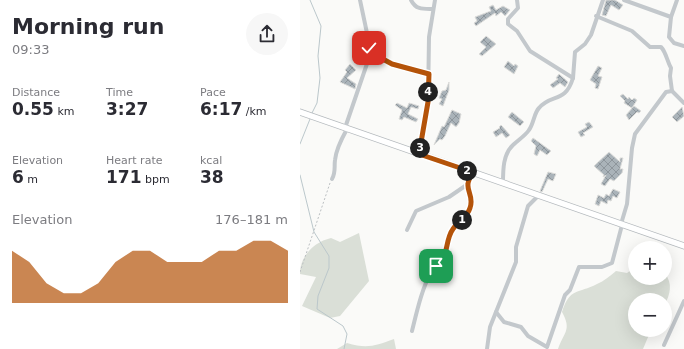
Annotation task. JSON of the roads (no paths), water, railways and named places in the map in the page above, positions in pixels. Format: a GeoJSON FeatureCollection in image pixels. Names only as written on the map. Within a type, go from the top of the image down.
{"type":"FeatureCollection","features":[{"type":"Feature","properties":{"kind":"main road"},"geometry":{"type":"LineString","coordinates":[[300,112],[684,246]]}},
{"type":"Feature","properties":{"kind":"street"},"geometry":{"type":"LineString","coordinates":[[332,179],[335,167],[334,160],[346,128],[370,52],[360,0]]}},
{"type":"Feature","properties":{"kind":"street"},"geometry":{"type":"LineString","coordinates":[[411,0],[414,6],[419,9],[433,9]]}},
{"type":"Feature","properties":{"kind":"street"},"geometry":{"type":"LineString","coordinates":[[419,154],[428,102],[429,37],[435,0]]}},
{"type":"Feature","properties":{"kind":"street"},"geometry":{"type":"LineString","coordinates":[[518,0],[518,8],[508,19],[508,24],[517,31],[530,51],[573,78]]}},
{"type":"Feature","properties":{"kind":"street"},"geometry":{"type":"LineString","coordinates":[[503,183],[506,154],[510,148],[526,134],[539,108],[545,103],[559,98],[569,88],[573,78],[574,52],[585,44],[591,35],[596,16],[603,0]]}},
{"type":"Feature","properties":{"kind":"street"},"geometry":{"type":"LineString","coordinates":[[624,0],[671,17]]}},
{"type":"Feature","properties":{"kind":"street"},"geometry":{"type":"LineString","coordinates":[[677,0],[671,17],[669,37],[674,43],[684,46]]}},
{"type":"Feature","properties":{"kind":"street"},"geometry":{"type":"LineString","coordinates":[[596,16],[632,31],[650,47],[661,47],[665,52],[665,57],[671,68],[670,76],[672,92],[684,103]]}},
{"type":"Feature","properties":{"kind":"street"},"geometry":{"type":"LineString","coordinates":[[370,52],[392,64],[429,74]]}},
{"type":"Feature","properties":{"kind":"street"},"geometry":{"type":"LineString","coordinates":[[496,312],[504,322],[521,326],[528,336],[547,347],[565,295],[570,290],[579,267],[602,267],[612,263],[627,204],[632,148],[636,134],[666,92],[672,92]]}},
{"type":"Feature","properties":{"kind":"street"},"geometry":{"type":"LineString","coordinates":[[412,331],[427,280],[433,268],[441,264],[445,257],[448,237],[452,230],[465,218],[470,207],[472,198],[468,184],[472,172]]}},
{"type":"Feature","properties":{"kind":"street"},"geometry":{"type":"LineString","coordinates":[[407,230],[416,211],[449,197],[468,184]]}},
{"type":"Feature","properties":{"kind":"street"},"geometry":{"type":"LineString","coordinates":[[487,349],[490,328],[516,262],[516,247],[528,206],[538,195]]}},
{"type":"Feature","properties":{"kind":"street"},"geometry":{"type":"LineString","coordinates":[[664,345],[684,301]]}},
{"type":"Feature","properties":{"kind":"waterway"},"geometry":{"type":"LineString","coordinates":[[310,0],[321,26],[318,56],[320,78],[317,103],[312,113]]}},
{"type":"Feature","properties":{"kind":"waterway"},"geometry":{"type":"LineString","coordinates":[[300,144],[310,119]]}},
{"type":"Feature","properties":{"kind":"waterway"},"geometry":{"type":"LineString","coordinates":[[300,175],[314,232],[329,256],[329,268],[318,296],[317,309],[343,326],[347,334],[344,349]]}}]}
